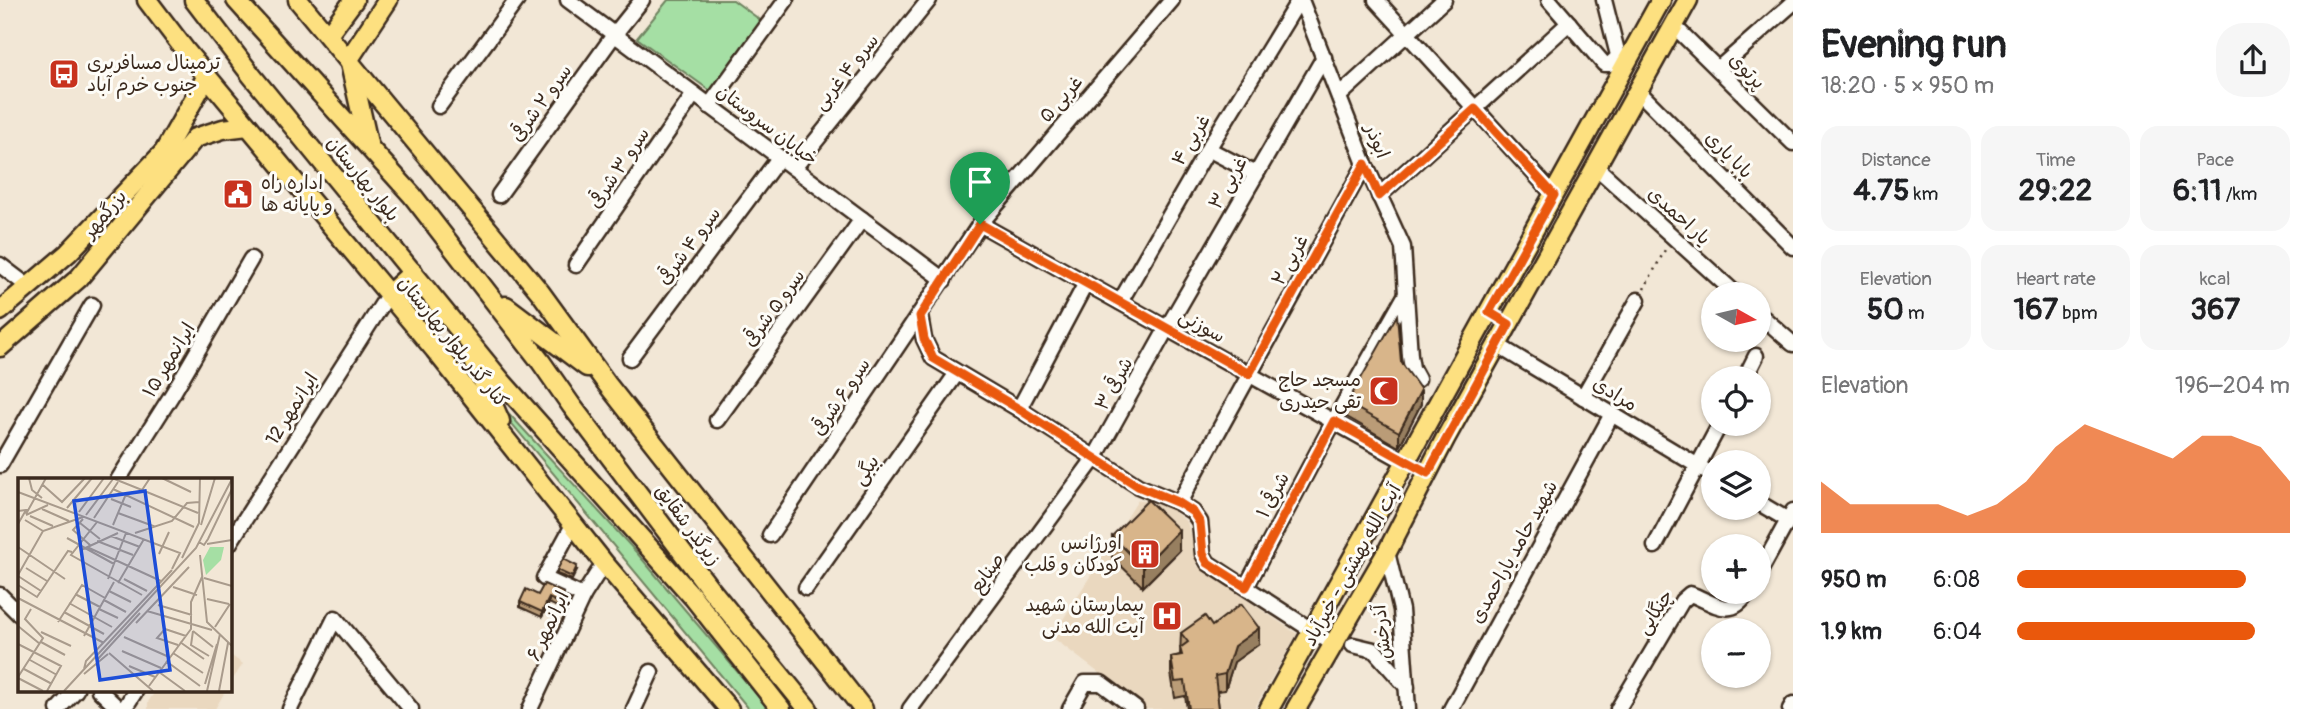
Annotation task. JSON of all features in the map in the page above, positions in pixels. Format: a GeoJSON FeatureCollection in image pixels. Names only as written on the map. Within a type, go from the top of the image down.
{"type":"FeatureCollection","features":[{"type":"Feature","properties":{"kind":"main road","name":"کنار گذر بلوار بهارستان"},"geometry":{"type":"LineString","coordinates":[[147,0],[387,295],[435,350],[604,563],[729,709]]}},
{"type":"Feature","properties":{"kind":"main road","name":"بلوار بهارستان"},"geometry":{"type":"LineString","coordinates":[[194,0],[251,76],[414,272],[502,383],[693,597],[781,709]]}},
{"type":"Feature","properties":{"kind":"main road","name":"بلوار بهارستان"},"geometry":{"type":"LineString","coordinates":[[236,0],[412,195],[541,362]]}},
{"type":"Feature","properties":{"kind":"main road"},"geometry":{"type":"LineString","coordinates":[[298,0],[540,292],[603,379],[863,709]]}},
{"type":"Feature","properties":{"kind":"main road"},"geometry":{"type":"LineString","coordinates":[[328,35],[356,0],[366,13],[374,14],[384,6]]}},
{"type":"Feature","properties":{"kind":"main road","name":"آیت الله بهشتی - خیرآباد"},"geometry":{"type":"LineString","coordinates":[[1269,709],[1554,195],[1620,64],[1661,0]]}},
{"type":"Feature","properties":{"kind":"main road","name":"آیت الله بهشتی - خیرآباد"},"geometry":{"type":"LineString","coordinates":[[1296,709],[1387,552],[1497,345],[1688,0]]}},
{"type":"Feature","properties":{"kind":"main road"},"geometry":{"type":"LineString","coordinates":[[368,145],[349,59],[384,6]]}},
{"type":"Feature","properties":{"kind":"main road","name":"بزرگمهر"},"geometry":{"type":"LineString","coordinates":[[0,311],[68,253],[164,152],[207,76]]}},
{"type":"Feature","properties":{"kind":"main road","name":"بزرگمهر"},"geometry":{"type":"LineString","coordinates":[[0,347],[79,278],[195,138],[223,129],[248,126]]}},
{"type":"Feature","properties":{"kind":"main road"},"geometry":{"type":"LineString","coordinates":[[387,295],[414,272]]}},
{"type":"Feature","properties":{"kind":"main road"},"geometry":{"type":"LineString","coordinates":[[483,288],[603,379]]}},
{"type":"Feature","properties":{"kind":"main road"},"geometry":{"type":"LineString","coordinates":[[1489,312],[1509,324]]}},
{"type":"Feature","properties":{"kind":"main road"},"geometry":{"type":"LineString","coordinates":[[460,330],[509,444]]}},
{"type":"Feature","properties":{"kind":"main road","name":"زیرگذر شقایق"},"geometry":{"type":"LineString","coordinates":[[541,362],[708,586],[808,709]]}},
{"type":"Feature","properties":{"kind":"main road"},"geometry":{"type":"LineString","coordinates":[[1406,462],[1428,473]]}},
{"type":"Feature","properties":{"kind":"street"},"geometry":{"type":"LineString","coordinates":[[439,106],[517,0]]}},
{"type":"Feature","properties":{"kind":"street","name":"خیابان سروستان"},"geometry":{"type":"LineString","coordinates":[[568,0],[944,280]]}},
{"type":"Feature","properties":{"kind":"street","name":"سرو ۲ شرقی"},"geometry":{"type":"LineString","coordinates":[[499,195],[642,0]]}},
{"type":"Feature","properties":{"kind":"street"},"geometry":{"type":"LineString","coordinates":[[709,106],[786,0]]}},
{"type":"Feature","properties":{"kind":"street","name":"سرو ۴ غربی"},"geometry":{"type":"LineString","coordinates":[[794,168],[929,0]]}},
{"type":"Feature","properties":{"kind":"street","name":"غربی ۵"},"geometry":{"type":"LineString","coordinates":[[944,280],[980,224],[1172,0]]}},
{"type":"Feature","properties":{"kind":"street","name":"ابوذر"},"geometry":{"type":"LineString","coordinates":[[1300,0],[1365,164],[1403,247],[1410,356],[1418,379]]}},
{"type":"Feature","properties":{"kind":"street","name":"غربی ۴"},"geometry":{"type":"LineString","coordinates":[[1119,302],[1208,149],[1300,0]]}},
{"type":"Feature","properties":{"kind":"street"},"geometry":{"type":"LineString","coordinates":[[1376,0],[1554,195]]}},
{"type":"Feature","properties":{"kind":"street"},"geometry":{"type":"LineString","coordinates":[[1339,96],[1444,0]]}},
{"type":"Feature","properties":{"kind":"street"},"geometry":{"type":"LineString","coordinates":[[1549,0],[1604,64],[1620,64],[1604,0]]}},
{"type":"Feature","properties":{"kind":"street"},"geometry":{"type":"LineString","coordinates":[[1718,69],[1793,3]]}},
{"type":"Feature","properties":{"kind":"street"},"geometry":{"type":"LineString","coordinates":[[1379,196],[1569,23]]}},
{"type":"Feature","properties":{"kind":"street","name":"پرتوی"},"geometry":{"type":"LineString","coordinates":[[1674,26],[1793,143]]}},
{"type":"Feature","properties":{"kind":"street","name":"غربی ۳"},"geometry":{"type":"LineString","coordinates":[[1167,328],[1324,57]]}},
{"type":"Feature","properties":{"kind":"street","name":"بابا یاری"},"geometry":{"type":"LineString","coordinates":[[1638,91],[1793,247]]}},
{"type":"Feature","properties":{"kind":"street","name":"سرو ۳ شرقی"},"geometry":{"type":"LineString","coordinates":[[576,265],[694,94]]}},
{"type":"Feature","properties":{"kind":"street"},"geometry":{"type":"LineString","coordinates":[[1208,149],[1256,174]]}},
{"type":"Feature","properties":{"kind":"street","name":"سرو ۴ شرقی"},"geometry":{"type":"LineString","coordinates":[[630,358],[779,158]]}},
{"type":"Feature","properties":{"kind":"street","name":"غربی ۲"},"geometry":{"type":"LineString","coordinates":[[1179,503],[1365,164]]}},
{"type":"Feature","properties":{"kind":"street","name":"یار احمدی"},"geometry":{"type":"LineString","coordinates":[[1596,167],[1724,282]]}},
{"type":"Feature","properties":{"kind":"street","name":"سرو ۵ شرقی"},"geometry":{"type":"LineString","coordinates":[[717,420],[862,219]]}},
{"type":"Feature","properties":{"kind":"street","name":"سوزنی"},"geometry":{"type":"LineString","coordinates":[[980,224],[1406,462]]}},
{"type":"Feature","properties":{"kind":"street","name":"ایرانمهر ۱۵"},"geometry":{"type":"LineString","coordinates":[[119,478],[173,393],[251,259]]}},
{"type":"Feature","properties":{"kind":"street"},"geometry":{"type":"LineString","coordinates":[[0,265],[29,288]]}},
{"type":"Feature","properties":{"kind":"street","name":"سرو ۶ شرقی"},"geometry":{"type":"LineString","coordinates":[[770,535],[944,280]]}},
{"type":"Feature","properties":{"kind":"street"},"geometry":{"type":"LineString","coordinates":[[1019,409],[1086,283]]}},
{"type":"Feature","properties":{"kind":"street","name":"ایرانمهر 12"},"geometry":{"type":"LineString","coordinates":[[231,541],[387,295]]}},
{"type":"Feature","properties":{"kind":"street","name":"شرقی ۱"},"geometry":{"type":"LineString","coordinates":[[1246,587],[1334,421],[1405,296]]}},
{"type":"Feature","properties":{"kind":"street"},"geometry":{"type":"LineString","coordinates":[[1583,397],[1638,300]]}},
{"type":"Feature","properties":{"kind":"street"},"geometry":{"type":"LineString","coordinates":[[0,465],[92,305]]}},
{"type":"Feature","properties":{"kind":"street"},"geometry":{"type":"LineString","coordinates":[[920,316],[924,339],[933,358],[1019,409],[1138,486],[1179,503],[1197,517],[1203,554],[1208,563],[1333,644]]}},
{"type":"Feature","properties":{"kind":"street"},"geometry":{"type":"LineString","coordinates":[[1771,325],[1793,344]]}},
{"type":"Feature","properties":{"kind":"street","name":"شرقی ۳"},"geometry":{"type":"LineString","coordinates":[[1094,459],[1167,328]]}},
{"type":"Feature","properties":{"kind":"street","name":"مرادی"},"geometry":{"type":"LineString","coordinates":[[1497,345],[1701,468]]}},
{"type":"Feature","properties":{"kind":"street"},"geometry":{"type":"LineString","coordinates":[[1751,366],[1756,356]]}},
{"type":"Feature","properties":{"kind":"street","name":"بیگی"},"geometry":{"type":"LineString","coordinates":[[806,588],[957,373]]}},
{"type":"Feature","properties":{"kind":"street","name":"شهید حامد یاراحمدی"},"geometry":{"type":"LineString","coordinates":[[1451,709],[1612,414]]}},
{"type":"Feature","properties":{"kind":"street"},"geometry":{"type":"LineString","coordinates":[[1654,546],[1713,436]]}},
{"type":"Feature","properties":{"kind":"street","name":"صنایع"},"geometry":{"type":"LineString","coordinates":[[910,709],[1094,459]]}},
{"type":"Feature","properties":{"kind":"street"},"geometry":{"type":"LineString","coordinates":[[1771,508],[1790,515],[1771,550]]}},
{"type":"Feature","properties":{"kind":"street"},"geometry":{"type":"LineString","coordinates":[[573,525],[544,578],[583,596]]}},
{"type":"Feature","properties":{"kind":"street","name":"آذرخش"},"geometry":{"type":"LineString","coordinates":[[1387,552],[1401,610],[1408,709]]}},
{"type":"Feature","properties":{"kind":"street","name":"ایرانمهر ۶"},"geometry":{"type":"LineString","coordinates":[[530,709],[583,596],[604,563]]}},
{"type":"Feature","properties":{"kind":"street","name":"چنگایی"},"geometry":{"type":"LineString","coordinates":[[1618,709],[1682,601],[1690,594],[1701,599]]}},
{"type":"Feature","properties":{"kind":"street"},"geometry":{"type":"LineString","coordinates":[[0,596],[18,613]]}},
{"type":"Feature","properties":{"kind":"street","name":"چنگایی"},"geometry":{"type":"LineString","coordinates":[[1711,604],[1719,608],[1731,608],[1736,604]]}},
{"type":"Feature","properties":{"kind":"street"},"geometry":{"type":"LineString","coordinates":[[290,709],[335,618],[411,709]]}},
{"type":"Feature","properties":{"kind":"street"},"geometry":{"type":"LineString","coordinates":[[1353,645],[1374,650],[1407,687]]}},
{"type":"Feature","properties":{"kind":"street"},"geometry":{"type":"LineString","coordinates":[[634,709],[650,672]]}},
{"type":"Feature","properties":{"kind":"street"},"geometry":{"type":"LineString","coordinates":[[1070,709],[1085,682],[1101,683],[1136,709]]}},
{"type":"Feature","properties":{"kind":"street"},"geometry":{"type":"LineString","coordinates":[[58,709],[74,692]]}},
{"type":"Feature","properties":{"kind":"street"},"geometry":{"type":"LineString","coordinates":[[101,692],[121,709],[134,692]]}},
{"type":"Feature","properties":{"kind":"street"},"geometry":{"type":"LineString","coordinates":[[1790,709],[1793,704]]}},
{"type":"Feature","properties":{"kind":"path"},"geometry":{"type":"LineString","coordinates":[[1638,300],[1673,236]]}},
{"type":"Feature","properties":{"kind":"shaded area","name":"بیمارستان شهید آیت الله مدنی"},"geometry":{"type":"Polygon","coordinates":[[[1138,500],[1168,507],[1187,522],[1198,558],[1197,566],[1297,634],[1254,709],[1146,709],[1052,637],[1138,500]]]}},
{"type":"Feature","properties":{"kind":"shaded area"},"geometry":{"type":"Polygon","coordinates":[[[231,655],[243,664],[231,682],[231,655]]]}},
{"type":"Feature","properties":{"kind":"shaded area"},"geometry":{"type":"Polygon","coordinates":[[[155,692],[225,692],[215,709],[148,709],[148,702],[155,692]]]}},
{"type":"Feature","properties":{"kind":"green space"},"geometry":{"type":"Polygon","coordinates":[[[668,0],[733,0],[763,22],[712,92],[637,38],[668,0]]]}},
{"type":"Feature","properties":{"kind":"green space"},"geometry":{"type":"Polygon","coordinates":[[[502,406],[637,553],[769,709],[749,709],[499,408],[502,406]]]}},
{"type":"Feature","properties":{"kind":"building","name":"مسجد حاج تقی حیدری"},"geometry":{"type":"Polygon","coordinates":[[[1397,315],[1401,362],[1421,390],[1399,432],[1347,403],[1397,315]]]}},
{"type":"Feature","properties":{"kind":"building"},"geometry":{"type":"Polygon","coordinates":[[[1148,500],[1179,530],[1143,567],[1112,536],[1148,500]]]}},
{"type":"Feature","properties":{"kind":"building"},"geometry":{"type":"Polygon","coordinates":[[[563,559],[577,566],[572,577],[557,570],[563,559]]]}},
{"type":"Feature","properties":{"kind":"building"},"geometry":{"type":"Polygon","coordinates":[[[544,584],[564,593],[559,603],[549,598],[542,612],[520,602],[526,589],[538,595],[544,584]]]}},
{"type":"Feature","properties":{"kind":"building"},"geometry":{"type":"Polygon","coordinates":[[[1241,604],[1259,628],[1234,646],[1225,674],[1215,676],[1219,709],[1189,709],[1185,681],[1175,682],[1171,657],[1182,655],[1180,648],[1188,642],[1181,633],[1205,616],[1212,626],[1241,604]]]}},
{"type":"Feature","properties":{"kind":"place","name":"ترمینال مسافربری جنوب خرم آباد"},"geometry":{"type":"Point","coordinates":[64,74]}},
{"type":"Feature","properties":{"kind":"place","name":"اداره راه و پایانه ها"},"geometry":{"type":"Point","coordinates":[238,194]}},
{"type":"Feature","properties":{"kind":"place","name":"مسجد حاج تقی حیدری"},"geometry":{"type":"Point","coordinates":[1384,391]}},
{"type":"Feature","properties":{"kind":"place","name":"اورژانس کودکان و قلب"},"geometry":{"type":"Point","coordinates":[1145,554]}},
{"type":"Feature","properties":{"kind":"place","name":"بیمارستان شهید آیت الله مدنی"},"geometry":{"type":"Point","coordinates":[1167,616]}},
{"type":"Feature","properties":{"kind":"route"},"geometry":{"type":"LineString","coordinates":[[1475,109],[1554,195],[1489,312],[1509,324],[1428,473],[1334,421],[1246,587],[1208,563],[1203,554],[1200,523],[1193,512],[1179,503],[1138,486],[1064,437],[933,358],[924,339],[920,316],[980,224],[1249,374],[1365,164],[1379,196],[1475,109]]}}]}
